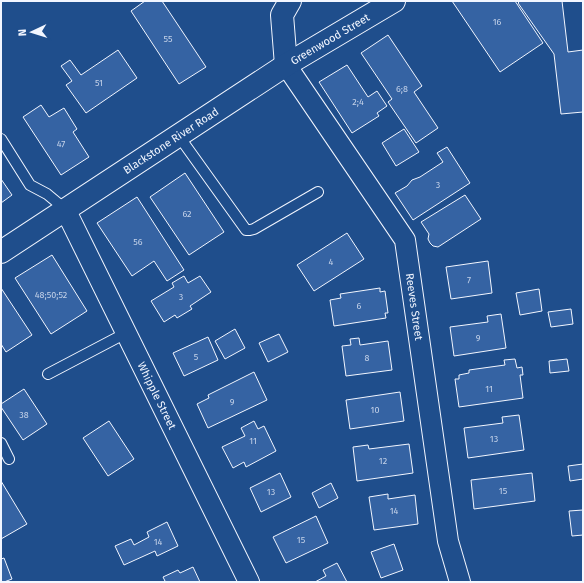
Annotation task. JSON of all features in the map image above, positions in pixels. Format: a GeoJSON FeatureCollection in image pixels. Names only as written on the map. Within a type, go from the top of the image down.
{"type":"FeatureCollection","features":[{"type":"Feature","properties":{"kind":"main road"},"geometry":{"type":"LineString","coordinates":[[286,65],[282,15],[290,1]]}},
{"type":"Feature","properties":{"kind":"main road","name":"Greenwood Street"},"geometry":{"type":"LineString","coordinates":[[286,65],[394,1]]}},
{"type":"Feature","properties":{"kind":"main road","name":"Blackstone River Road"},"geometry":{"type":"LineString","coordinates":[[1,252],[286,65]]}},
{"type":"Feature","properties":{"kind":"street","name":"Reeves Street"},"geometry":{"type":"LineString","coordinates":[[286,65],[405,240],[448,541],[460,582]]}},
{"type":"Feature","properties":{"kind":"street","name":"Whipple Street"},"geometry":{"type":"LineString","coordinates":[[65,209],[249,582]]}},
{"type":"Feature","properties":{"kind":"lane"},"geometry":{"type":"LineString","coordinates":[[178,135],[246,230],[254,229],[318,192]]}},
{"type":"Feature","properties":{"kind":"lane"},"geometry":{"type":"LineString","coordinates":[[1,139],[30,185],[47,194],[65,209]]}},
{"type":"Feature","properties":{"kind":"lane"},"geometry":{"type":"LineString","coordinates":[[48,374],[126,333]]}},
{"type":"Feature","properties":{"kind":"lane"},"geometry":{"type":"LineString","coordinates":[[1,443],[9,459]]}},
{"type":"Feature","properties":{"kind":"building"},"geometry":{"type":"Polygon","coordinates":[[[145,1],[162,1],[206,67],[179,84],[131,11],[145,1]]]}},
{"type":"Feature","properties":{"kind":"building"},"geometry":{"type":"Polygon","coordinates":[[[452,1],[515,1],[543,43],[500,72],[452,1]]]}},
{"type":"Feature","properties":{"kind":"building"},"geometry":{"type":"Polygon","coordinates":[[[520,1],[562,1],[568,52],[583,50],[583,112],[561,114],[554,54],[518,3],[520,1]]]}},
{"type":"Feature","properties":{"kind":"building"},"geometry":{"type":"Polygon","coordinates":[[[388,35],[422,86],[414,92],[438,128],[416,143],[388,102],[392,99],[361,53],[388,35]]]}},
{"type":"Feature","properties":{"kind":"building"},"geometry":{"type":"Polygon","coordinates":[[[118,50],[137,78],[86,113],[66,85],[72,81],[61,66],[70,60],[81,75],[118,50]]]}},
{"type":"Feature","properties":{"kind":"building"},"geometry":{"type":"Polygon","coordinates":[[[347,65],[368,97],[377,91],[387,106],[377,113],[379,116],[352,133],[319,82],[347,65]]]}},
{"type":"Feature","properties":{"kind":"building"},"geometry":{"type":"Polygon","coordinates":[[[41,105],[49,117],[64,108],[77,129],[73,132],[89,157],[61,175],[23,117],[41,105]]]}},
{"type":"Feature","properties":{"kind":"building"},"geometry":{"type":"Polygon","coordinates":[[[404,129],[419,152],[396,166],[382,143],[404,129]]]}},
{"type":"Feature","properties":{"kind":"building"},"geometry":{"type":"Polygon","coordinates":[[[447,147],[470,183],[413,220],[395,193],[407,186],[412,180],[420,177],[443,162],[437,153],[447,147]]]}},
{"type":"Feature","properties":{"kind":"building"},"geometry":{"type":"Polygon","coordinates":[[[185,173],[224,232],[189,255],[150,197],[185,173]]]}},
{"type":"Feature","properties":{"kind":"building"},"geometry":{"type":"Polygon","coordinates":[[[1,179],[12,195],[1,203],[1,179]]]}},
{"type":"Feature","properties":{"kind":"building"},"geometry":{"type":"Polygon","coordinates":[[[465,195],[481,219],[438,247],[433,246],[428,239],[429,234],[421,222],[465,195]]]}},
{"type":"Feature","properties":{"kind":"building"},"geometry":{"type":"Polygon","coordinates":[[[137,197],[184,270],[167,281],[154,261],[132,276],[97,223],[137,197]]]}},
{"type":"Feature","properties":{"kind":"building"},"geometry":{"type":"Polygon","coordinates":[[[347,233],[364,259],[314,291],[297,265],[347,233]]]}},
{"type":"Feature","properties":{"kind":"building"},"geometry":{"type":"Polygon","coordinates":[[[52,255],[87,311],[51,334],[15,278],[52,255]]]}},
{"type":"Feature","properties":{"kind":"building"},"geometry":{"type":"Polygon","coordinates":[[[488,261],[492,293],[451,299],[446,267],[488,261]]]}},
{"type":"Feature","properties":{"kind":"building"},"geometry":{"type":"Polygon","coordinates":[[[184,276],[188,283],[200,276],[211,292],[190,306],[192,309],[177,318],[175,315],[164,322],[151,301],[174,287],[172,283],[184,276]]]}},
{"type":"Feature","properties":{"kind":"building"},"geometry":{"type":"Polygon","coordinates":[[[1,288],[32,335],[6,352],[1,344],[1,288]]]}},
{"type":"Feature","properties":{"kind":"building"},"geometry":{"type":"Polygon","coordinates":[[[380,288],[380,292],[385,291],[388,313],[385,313],[386,318],[334,326],[330,300],[341,298],[340,294],[380,288]]]}},
{"type":"Feature","properties":{"kind":"building"},"geometry":{"type":"Polygon","coordinates":[[[539,289],[542,311],[520,315],[516,293],[539,289]]]}},
{"type":"Feature","properties":{"kind":"building"},"geometry":{"type":"Polygon","coordinates":[[[571,309],[573,324],[551,327],[548,312],[571,309]]]}},
{"type":"Feature","properties":{"kind":"building"},"geometry":{"type":"Polygon","coordinates":[[[501,314],[506,348],[454,356],[450,327],[488,322],[487,316],[501,314]]]}},
{"type":"Feature","properties":{"kind":"building"},"geometry":{"type":"Polygon","coordinates":[[[235,329],[245,348],[225,359],[215,341],[235,329]]]}},
{"type":"Feature","properties":{"kind":"building"},"geometry":{"type":"Polygon","coordinates":[[[279,334],[288,352],[268,362],[259,343],[279,334]]]}},
{"type":"Feature","properties":{"kind":"building"},"geometry":{"type":"Polygon","coordinates":[[[208,337],[218,360],[184,376],[173,353],[208,337]]]}},
{"type":"Feature","properties":{"kind":"building"},"geometry":{"type":"Polygon","coordinates":[[[359,338],[360,345],[388,341],[392,370],[346,376],[342,346],[351,345],[350,339],[359,338]]]}},
{"type":"Feature","properties":{"kind":"building"},"geometry":{"type":"Polygon","coordinates":[[[515,359],[517,368],[522,367],[523,375],[520,375],[523,398],[459,407],[455,379],[459,379],[459,375],[469,373],[469,370],[505,365],[504,360],[515,359]]]}},
{"type":"Feature","properties":{"kind":"building"},"geometry":{"type":"Polygon","coordinates":[[[567,359],[569,371],[550,373],[549,361],[567,359]]]}},
{"type":"Feature","properties":{"kind":"building"},"geometry":{"type":"Polygon","coordinates":[[[254,372],[267,400],[208,428],[197,404],[209,398],[208,395],[254,372]]]}},
{"type":"Feature","properties":{"kind":"building"},"geometry":{"type":"Polygon","coordinates":[[[24,389],[47,424],[23,440],[1,407],[1,404],[24,389]]]}},
{"type":"Feature","properties":{"kind":"building"},"geometry":{"type":"Polygon","coordinates":[[[400,392],[404,421],[350,429],[346,400],[400,392]]]}},
{"type":"Feature","properties":{"kind":"building"},"geometry":{"type":"Polygon","coordinates":[[[519,415],[524,450],[468,458],[464,428],[503,423],[502,417],[519,415]]]}},
{"type":"Feature","properties":{"kind":"building"},"geometry":{"type":"Polygon","coordinates":[[[109,421],[134,459],[108,476],[83,438],[109,421]]]}},
{"type":"Feature","properties":{"kind":"building"},"geometry":{"type":"Polygon","coordinates":[[[254,421],[258,429],[264,426],[276,451],[246,467],[244,462],[233,468],[222,447],[245,436],[241,428],[254,421]]]}},
{"type":"Feature","properties":{"kind":"building"},"geometry":{"type":"Polygon","coordinates":[[[409,444],[413,473],[357,481],[353,447],[368,445],[369,449],[409,444]]]}},
{"type":"Feature","properties":{"kind":"building"},"geometry":{"type":"Polygon","coordinates":[[[583,464],[583,479],[570,481],[568,466],[583,464]]]}},
{"type":"Feature","properties":{"kind":"building"},"geometry":{"type":"Polygon","coordinates":[[[280,473],[291,497],[261,512],[250,488],[280,473]]]}},
{"type":"Feature","properties":{"kind":"building"},"geometry":{"type":"Polygon","coordinates":[[[532,473],[535,501],[474,509],[471,480],[532,473]]]}},
{"type":"Feature","properties":{"kind":"building"},"geometry":{"type":"Polygon","coordinates":[[[1,481],[27,524],[1,539],[1,481]]]}},
{"type":"Feature","properties":{"kind":"building"},"geometry":{"type":"Polygon","coordinates":[[[331,483],[338,498],[319,508],[312,493],[331,483]]]}},
{"type":"Feature","properties":{"kind":"building"},"geometry":{"type":"Polygon","coordinates":[[[388,494],[388,499],[415,495],[418,524],[374,530],[369,497],[388,494]]]}},
{"type":"Feature","properties":{"kind":"building"},"geometry":{"type":"Polygon","coordinates":[[[583,510],[583,535],[572,536],[569,511],[583,510]]]}},
{"type":"Feature","properties":{"kind":"building"},"geometry":{"type":"Polygon","coordinates":[[[316,516],[328,543],[286,563],[273,537],[316,516]]]}},
{"type":"Feature","properties":{"kind":"building"},"geometry":{"type":"Polygon","coordinates":[[[167,522],[178,546],[157,556],[155,551],[124,565],[115,546],[131,539],[134,545],[149,537],[147,532],[167,522]]]}},
{"type":"Feature","properties":{"kind":"building"},"geometry":{"type":"Polygon","coordinates":[[[394,544],[403,570],[381,578],[371,552],[394,544]]]}},
{"type":"Feature","properties":{"kind":"building"},"geometry":{"type":"Polygon","coordinates":[[[4,558],[12,579],[1,582],[1,559],[4,558]]]}},
{"type":"Feature","properties":{"kind":"building"},"geometry":{"type":"Polygon","coordinates":[[[337,563],[347,582],[315,582],[326,576],[323,570],[337,563]]]}},
{"type":"Feature","properties":{"kind":"building"},"geometry":{"type":"Polygon","coordinates":[[[193,567],[200,582],[162,582],[165,581],[163,577],[178,570],[180,573],[193,567]]]}}]}
